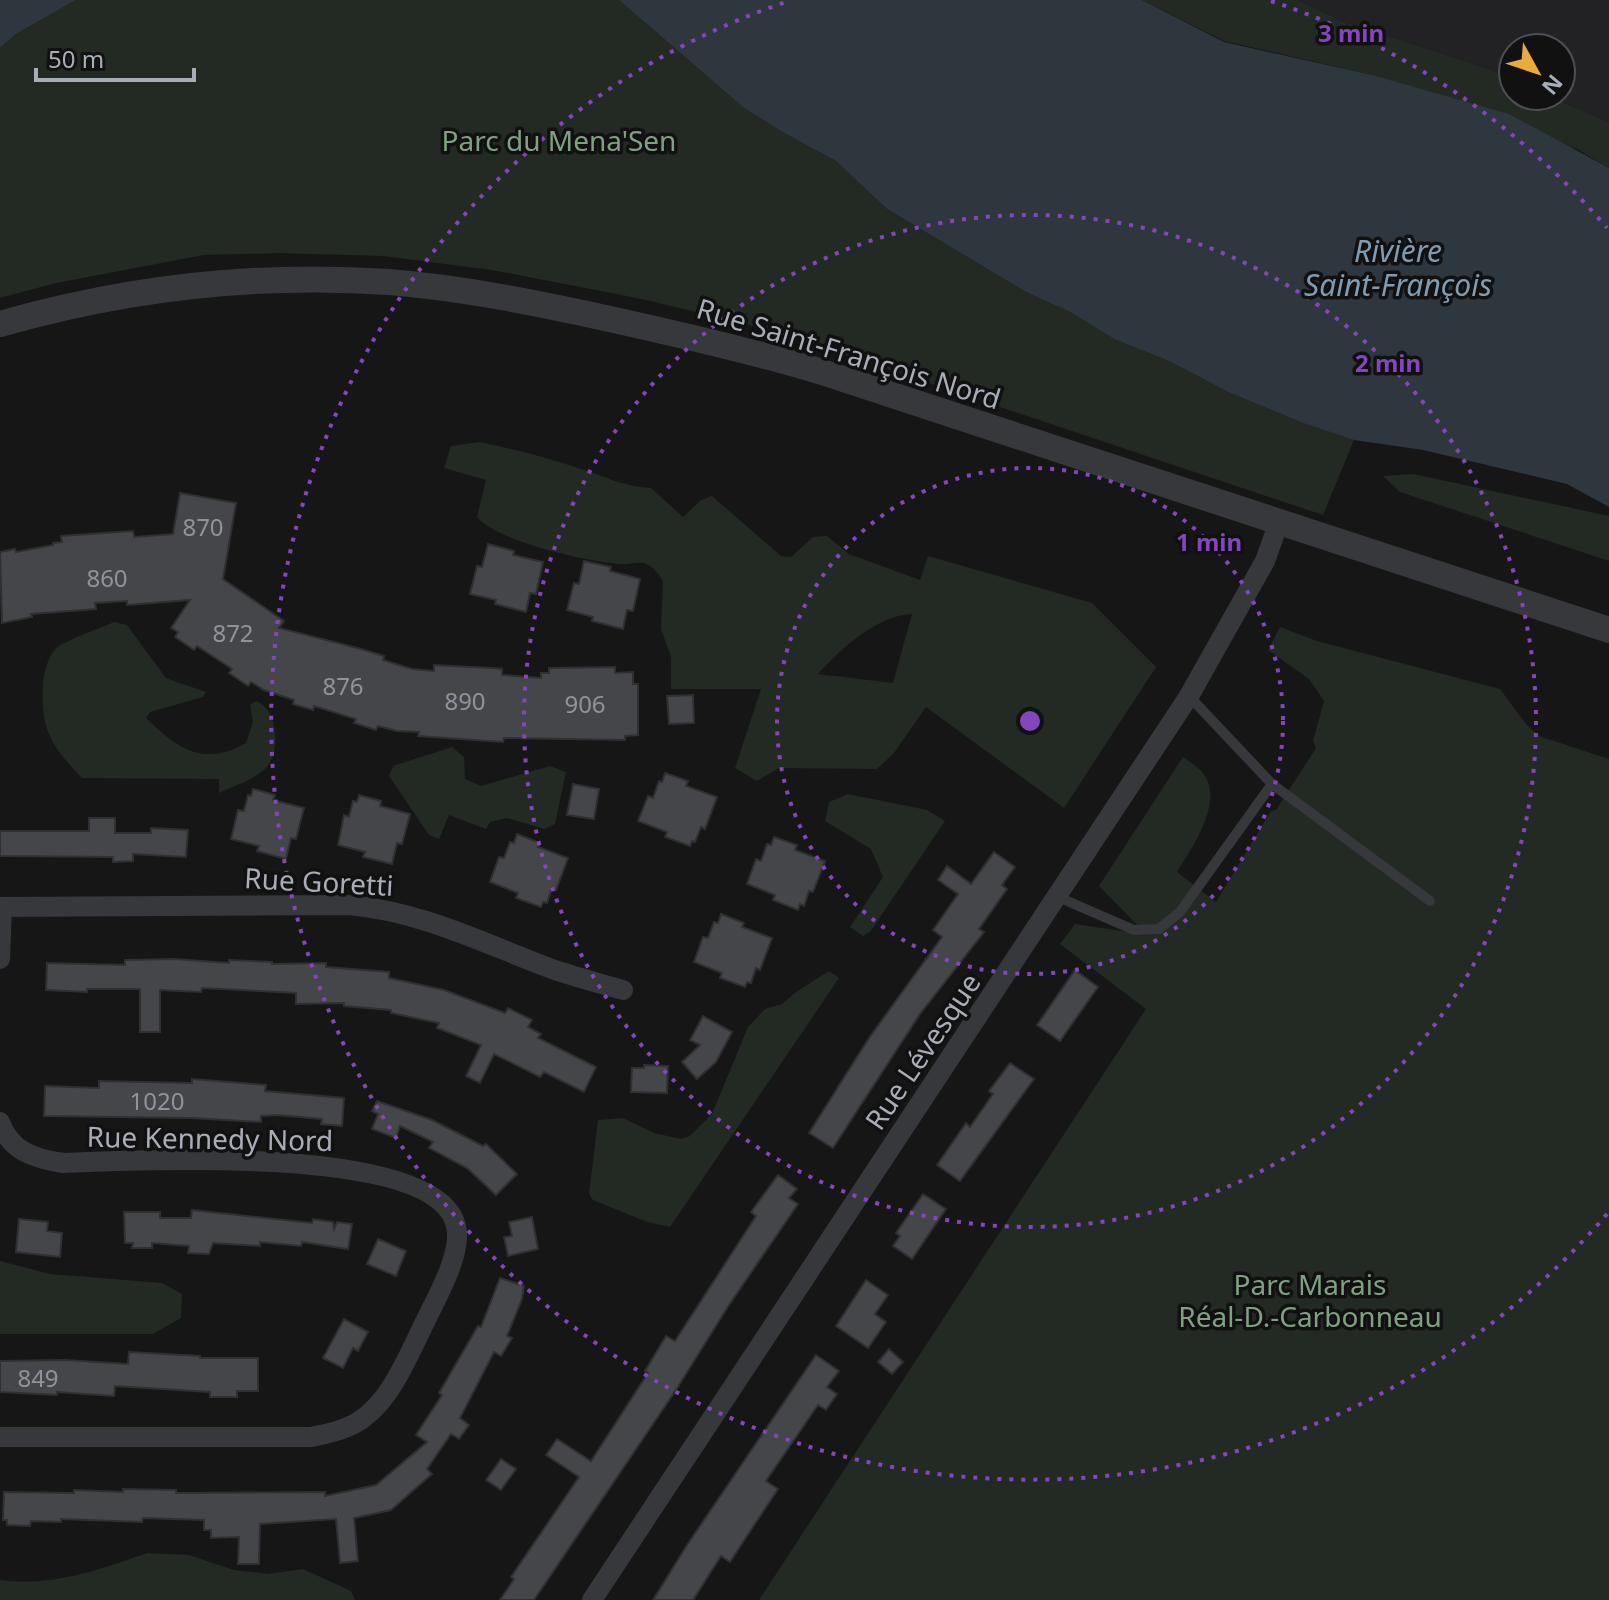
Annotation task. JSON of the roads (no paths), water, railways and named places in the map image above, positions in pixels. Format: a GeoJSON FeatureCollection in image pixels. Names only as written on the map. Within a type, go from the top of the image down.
{"type":"FeatureCollection","features":[{"type":"Feature","properties":{"kind":"street","name":"Rue Saint-François Nord"},"geometry":{"type":"LineString","coordinates":[[0,324],[89,301],[204,284],[255,281],[390,282],[506,298],[717,343],[797,364],[1609,630]]}},
{"type":"Feature","properties":{"kind":"street","name":"Rue Lévesque"},"geometry":{"type":"LineString","coordinates":[[592,1600],[1189,696],[1265,561],[1279,522]]}},
{"type":"Feature","properties":{"kind":"street"},"geometry":{"type":"LineString","coordinates":[[0,959],[1,907]]}},
{"type":"Feature","properties":{"kind":"street","name":"Rue Goretti"},"geometry":{"type":"LineString","coordinates":[[1,907],[379,907],[440,924],[552,969],[623,990]]}},
{"type":"Feature","properties":{"kind":"street","name":"Rue Kennedy Nord"},"geometry":{"type":"LineString","coordinates":[[0,1122],[11,1142],[27,1155],[63,1163],[280,1161],[358,1170],[425,1192],[440,1202],[452,1216],[458,1230],[448,1271],[410,1353],[378,1402],[353,1425],[311,1437],[0,1437]]}},
{"type":"Feature","properties":{"kind":"lane"},"geometry":{"type":"LineString","coordinates":[[1189,696],[1272,784],[1430,901]]}},
{"type":"Feature","properties":{"kind":"lane"},"geometry":{"type":"LineString","coordinates":[[1058,897],[1134,930],[1159,929],[1180,912],[1272,784]]}},
{"type":"Feature","properties":{"kind":"water"},"geometry":{"type":"Polygon","coordinates":[[[0,0],[76,0],[16,34],[0,48],[0,0]]]}},
{"type":"Feature","properties":{"kind":"water","name":"Rivière Saint-François"},"geometry":{"type":"Polygon","coordinates":[[[619,0],[1142,0],[1224,42],[1372,75],[1509,114],[1609,168],[1609,507],[1567,484],[1423,450],[1354,440],[1228,392],[1169,361],[1114,339],[1070,312],[1026,292],[887,209],[836,161],[744,108],[619,0]]]}},
{"type":"Feature","properties":{"kind":"park label","name":"Parc du Mena'Sen"},"geometry":{"type":"Point","coordinates":[559,140]}},
{"type":"Feature","properties":{"kind":"park label","name":"Parc Marais Réal-D.-Carbonneau"},"geometry":{"type":"Point","coordinates":[1310,1300]}}]}
